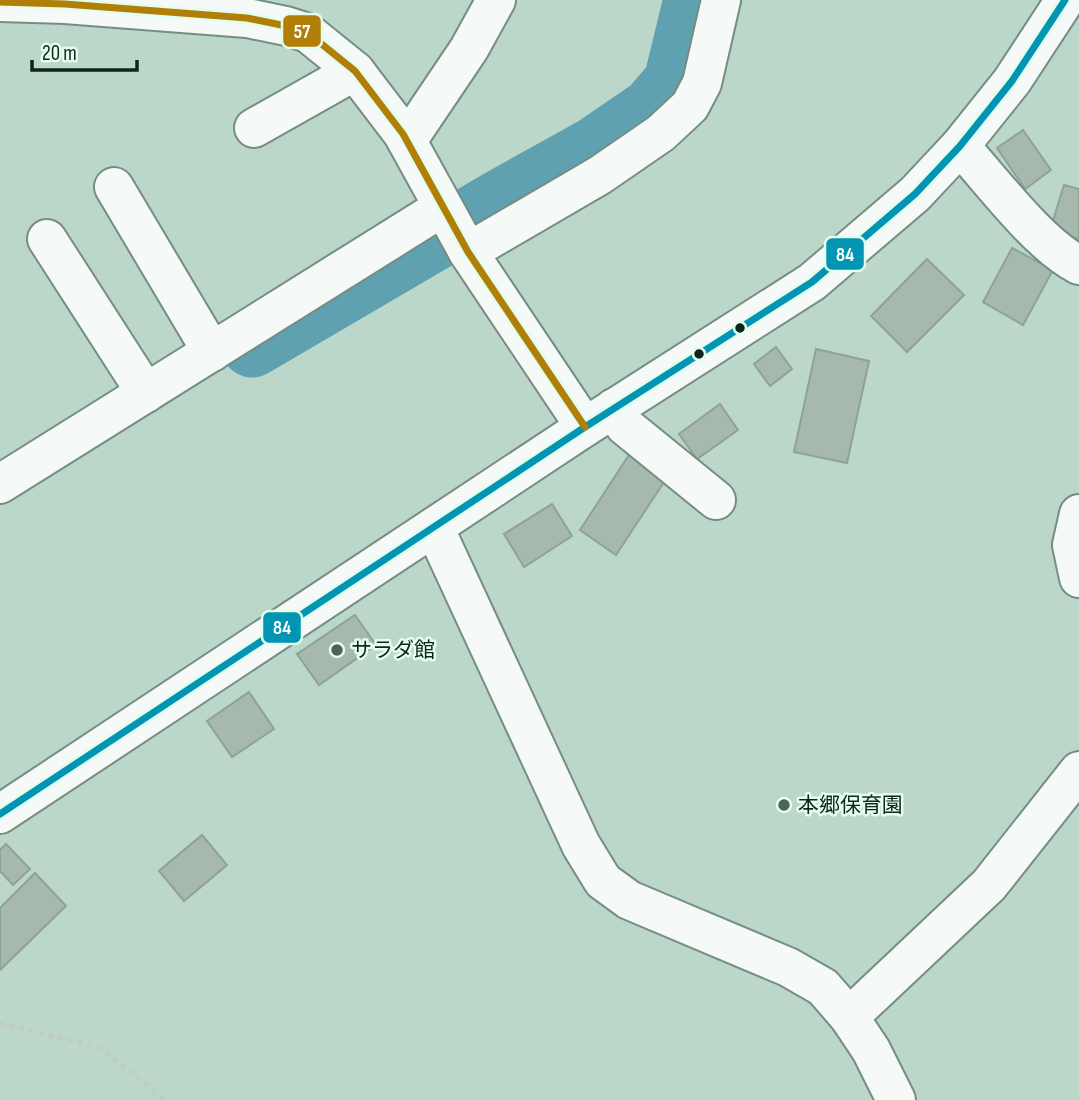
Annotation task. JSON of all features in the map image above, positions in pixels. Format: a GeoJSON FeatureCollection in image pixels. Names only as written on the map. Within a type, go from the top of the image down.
{"type":"FeatureCollection","features":[{"type":"Feature","properties":{"kind":"street"},"geometry":{"type":"LineString","coordinates":[[407,141],[469,49],[496,0]]}},
{"type":"Feature","properties":{"kind":"street"},"geometry":{"type":"LineString","coordinates":[[0,484],[212,352],[455,229],[600,175],[661,133],[690,106],[702,83],[721,0]]}},
{"type":"Feature","properties":{"kind":"street"},"geometry":{"type":"LineString","coordinates":[[0,814],[600,417],[812,282],[915,194],[960,146],[1012,81],[1065,0]]}},
{"type":"Feature","properties":{"kind":"street"},"geometry":{"type":"LineString","coordinates":[[0,2],[66,2],[224,16],[286,26],[308,33],[355,71],[407,141],[455,229],[600,417],[625,426],[716,500]]}},
{"type":"Feature","properties":{"kind":"street"},"geometry":{"type":"LineString","coordinates":[[254,128],[355,71]]}},
{"type":"Feature","properties":{"kind":"street"},"geometry":{"type":"LineString","coordinates":[[960,146],[1045,240],[1079,265]]}},
{"type":"Feature","properties":{"kind":"street"},"geometry":{"type":"LineString","coordinates":[[114,187],[212,352]]}},
{"type":"Feature","properties":{"kind":"street"},"geometry":{"type":"LineString","coordinates":[[47,239],[146,393]]}},
{"type":"Feature","properties":{"kind":"street"},"geometry":{"type":"LineString","coordinates":[[1079,514],[1072,545],[1079,578]]}},
{"type":"Feature","properties":{"kind":"street"},"geometry":{"type":"LineString","coordinates":[[433,527],[581,845],[603,881],[629,900],[788,967],[823,987],[849,1017],[871,1050],[896,1100]]}},
{"type":"Feature","properties":{"kind":"street"},"geometry":{"type":"LineString","coordinates":[[849,1017],[989,885],[1079,771]]}},
{"type":"Feature","properties":{"kind":"path"},"geometry":{"type":"LineString","coordinates":[[0,1023],[98,1047],[166,1100]]}},
{"type":"Feature","properties":{"kind":"building"},"geometry":{"type":"Polygon","coordinates":[[[1023,130],[1051,170],[1025,189],[997,148],[1023,130]]]}},
{"type":"Feature","properties":{"kind":"building"},"geometry":{"type":"Polygon","coordinates":[[[1064,185],[1079,189],[1079,239],[1050,230],[1064,185]]]}},
{"type":"Feature","properties":{"kind":"building"},"geometry":{"type":"Polygon","coordinates":[[[1012,248],[1053,270],[1023,325],[983,302],[1012,248]]]}},
{"type":"Feature","properties":{"kind":"building"},"geometry":{"type":"Polygon","coordinates":[[[927,259],[964,295],[907,352],[871,316],[927,259]]]}},
{"type":"Feature","properties":{"kind":"building"},"geometry":{"type":"Polygon","coordinates":[[[776,347],[792,369],[770,386],[754,364],[776,347]]]}},
{"type":"Feature","properties":{"kind":"building"},"geometry":{"type":"Polygon","coordinates":[[[816,349],[869,361],[847,463],[794,452],[816,349]]]}},
{"type":"Feature","properties":{"kind":"building"},"geometry":{"type":"Polygon","coordinates":[[[720,404],[738,430],[697,459],[679,434],[720,404]]]}},
{"type":"Feature","properties":{"kind":"building"},"geometry":{"type":"Polygon","coordinates":[[[629,455],[666,479],[616,555],[580,530],[629,455]]]}},
{"type":"Feature","properties":{"kind":"building"},"geometry":{"type":"Polygon","coordinates":[[[552,504],[572,536],[524,567],[504,534],[552,504]]]}},
{"type":"Feature","properties":{"kind":"building","name":"サラダ館"},"geometry":{"type":"Polygon","coordinates":[[[355,615],[376,645],[319,685],[297,654],[355,615]]]}},
{"type":"Feature","properties":{"kind":"building"},"geometry":{"type":"Polygon","coordinates":[[[249,692],[274,729],[232,757],[207,721],[249,692]]]}},
{"type":"Feature","properties":{"kind":"building"},"geometry":{"type":"Polygon","coordinates":[[[202,835],[227,865],[184,901],[159,871],[202,835]]]}},
{"type":"Feature","properties":{"kind":"building"},"geometry":{"type":"Polygon","coordinates":[[[6,844],[30,869],[13,885],[0,871],[0,850],[6,844]]]}},
{"type":"Feature","properties":{"kind":"building"},"geometry":{"type":"Polygon","coordinates":[[[35,873],[66,906],[0,970],[0,908],[35,873]]]}},
{"type":"Feature","properties":{"kind":"waterway"},"geometry":{"type":"LineString","coordinates":[[252,346],[595,148],[652,109],[675,82],[695,0]]}},
{"type":"Feature","properties":{"kind":"transit line","name":"84"},"geometry":{"type":"LineString","coordinates":[[0,814],[585,427],[812,282],[915,194],[960,146],[1012,81],[1065,0]]}},
{"type":"Feature","properties":{"kind":"transit line","name":"57"},"geometry":{"type":"LineString","coordinates":[[0,2],[65,4],[247,18],[308,33],[355,71],[403,134],[468,252],[585,427]]}},
{"type":"Feature","properties":{"kind":"place","name":"サラダ館"},"geometry":{"type":"Point","coordinates":[337,650]}},
{"type":"Feature","properties":{"kind":"place","name":"本郷保育園"},"geometry":{"type":"Point","coordinates":[784,805]}}]}
